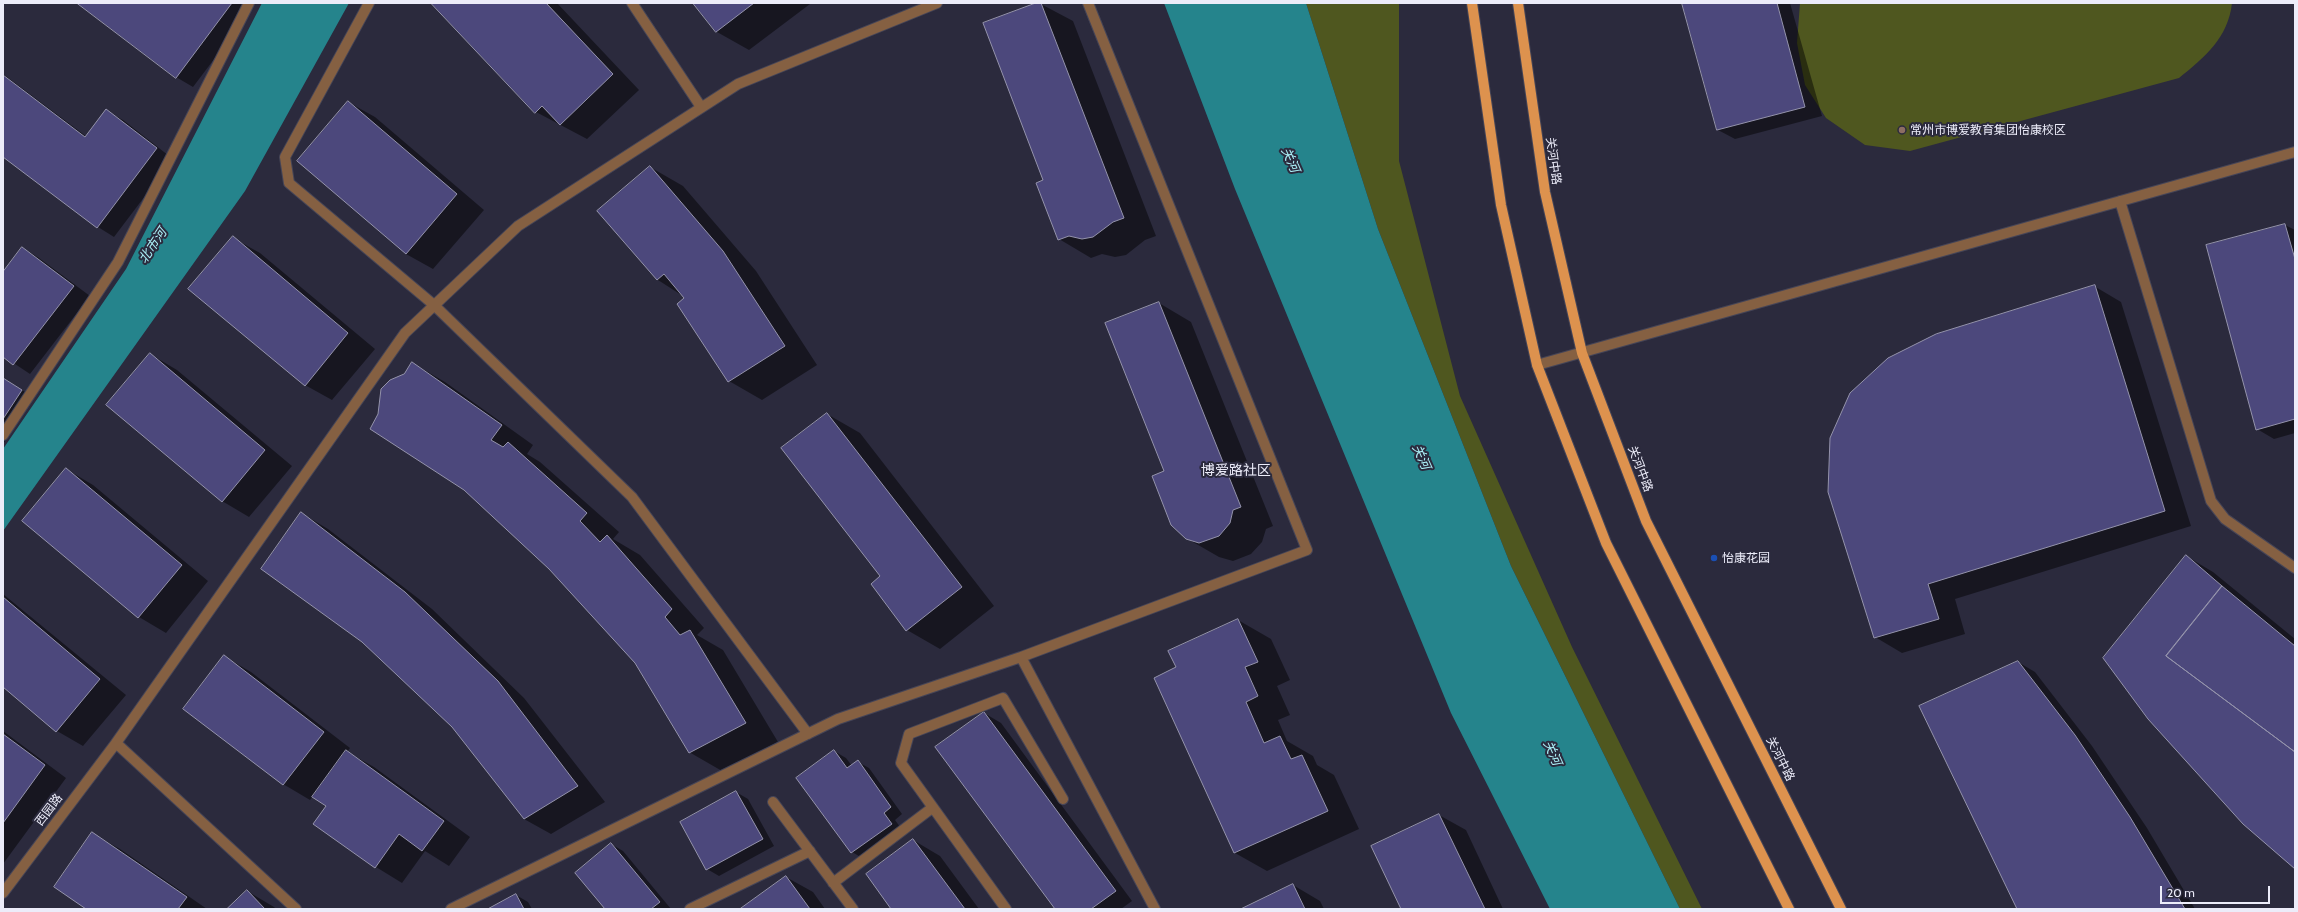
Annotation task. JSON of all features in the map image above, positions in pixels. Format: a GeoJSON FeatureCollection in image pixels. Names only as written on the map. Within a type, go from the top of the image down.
{"type":"FeatureCollection","features":[{"type":"Feature","properties":{"kind":"main road"},"geometry":{"type":"LineString","coordinates":[[1472,3],[1501,205],[1537,365],[1606,543],[1789,909]]}},
{"type":"Feature","properties":{"kind":"main road","name":"关河中路"},"geometry":{"type":"LineString","coordinates":[[1518,3],[1545,192],[1582,353],[1646,521],[1841,909]]}},
{"type":"Feature","properties":{"kind":"lane"},"geometry":{"type":"LineString","coordinates":[[3,435],[118,262],[248,3]]}},
{"type":"Feature","properties":{"kind":"lane"},"geometry":{"type":"LineString","coordinates":[[369,3],[285,157],[289,183],[434,305],[632,497],[808,734]]}},
{"type":"Feature","properties":{"kind":"lane"},"geometry":{"type":"LineString","coordinates":[[632,3],[701,107]]}},
{"type":"Feature","properties":{"kind":"lane","name":"西园路"},"geometry":{"type":"LineString","coordinates":[[3,893],[116,743],[405,333],[434,305],[518,226],[738,84],[937,3]]}},
{"type":"Feature","properties":{"kind":"lane"},"geometry":{"type":"LineString","coordinates":[[451,909],[838,719],[1021,657],[1306,550],[1088,3]]}},
{"type":"Feature","properties":{"kind":"lane"},"geometry":{"type":"LineString","coordinates":[[1537,365],[2295,152]]}},
{"type":"Feature","properties":{"kind":"lane"},"geometry":{"type":"LineString","coordinates":[[2120,201],[2211,501],[2225,519],[2295,568]]}},
{"type":"Feature","properties":{"kind":"lane"},"geometry":{"type":"LineString","coordinates":[[1021,657],[1155,909]]}},
{"type":"Feature","properties":{"kind":"lane"},"geometry":{"type":"LineString","coordinates":[[1006,909],[901,763],[909,734],[1003,698],[1063,799]]}},
{"type":"Feature","properties":{"kind":"lane"},"geometry":{"type":"LineString","coordinates":[[116,743],[296,909]]}},
{"type":"Feature","properties":{"kind":"lane"},"geometry":{"type":"LineString","coordinates":[[773,802],[853,909]]}},
{"type":"Feature","properties":{"kind":"lane"},"geometry":{"type":"LineString","coordinates":[[833,883],[932,808]]}},
{"type":"Feature","properties":{"kind":"lane"},"geometry":{"type":"LineString","coordinates":[[690,909],[810,851]]}},
{"type":"Feature","properties":{"kind":"shaded area"},"geometry":{"type":"Polygon","coordinates":[[[1306,3],[1399,3],[1399,161],[1460,396],[1572,647],[1702,909],[1680,909],[1511,566],[1378,229],[1306,3]]]}},
{"type":"Feature","properties":{"kind":"shaded area"},"geometry":{"type":"Polygon","coordinates":[[[1800,3],[2232,3],[2226,27],[2214,46],[2179,78],[1910,151],[1865,145],[1826,118],[1805,85],[1797,43],[1800,3]]]}},
{"type":"Feature","properties":{"kind":"water","name":"北市河"},"geometry":{"type":"Polygon","coordinates":[[[262,3],[349,3],[245,191],[3,531],[3,449],[126,269],[262,3]]]}},
{"type":"Feature","properties":{"kind":"water","name":"关河"},"geometry":{"type":"Polygon","coordinates":[[[1164,3],[1306,3],[1378,229],[1511,566],[1680,909],[1550,909],[1451,713],[1235,189],[1164,3]]]}},
{"type":"Feature","properties":{"kind":"building"},"geometry":{"type":"Polygon","coordinates":[[[77,3],[232,3],[176,78],[77,3]]]}},
{"type":"Feature","properties":{"kind":"building"},"geometry":{"type":"Polygon","coordinates":[[[431,3],[546,3],[613,74],[560,125],[542,106],[535,113],[431,3]]]}},
{"type":"Feature","properties":{"kind":"building"},"geometry":{"type":"Polygon","coordinates":[[[693,3],[754,3],[716,32],[693,3]]]}},
{"type":"Feature","properties":{"kind":"building"},"geometry":{"type":"Polygon","coordinates":[[[1036,3],[1041,3],[1124,218],[1113,222],[1093,237],[1082,239],[1069,236],[1058,240],[1036,183],[1043,180],[983,23],[1036,3]]]}},
{"type":"Feature","properties":{"kind":"building"},"geometry":{"type":"Polygon","coordinates":[[[1682,3],[1777,3],[1805,107],[1717,130],[1682,3]]]}},
{"type":"Feature","properties":{"kind":"building"},"geometry":{"type":"Polygon","coordinates":[[[3,75],[85,137],[106,109],[157,148],[97,228],[3,157],[3,75]]]}},
{"type":"Feature","properties":{"kind":"building"},"geometry":{"type":"Polygon","coordinates":[[[348,101],[457,194],[406,254],[297,161],[348,101]]]}},
{"type":"Feature","properties":{"kind":"building"},"geometry":{"type":"Polygon","coordinates":[[[650,166],[723,251],[785,346],[728,382],[677,304],[684,298],[664,274],[657,280],[597,211],[650,166]]]}},
{"type":"Feature","properties":{"kind":"building"},"geometry":{"type":"Polygon","coordinates":[[[2285,224],[2295,259],[2295,419],[2256,430],[2206,245],[2285,224]]]}},
{"type":"Feature","properties":{"kind":"building"},"geometry":{"type":"Polygon","coordinates":[[[233,236],[348,333],[305,386],[188,289],[233,236]]]}},
{"type":"Feature","properties":{"kind":"building"},"geometry":{"type":"Polygon","coordinates":[[[22,247],[74,286],[13,365],[3,357],[3,272],[22,247]]]}},
{"type":"Feature","properties":{"kind":"building"},"geometry":{"type":"Polygon","coordinates":[[[2095,285],[2165,511],[1928,584],[1939,619],[1874,638],[1828,492],[1830,438],[1850,393],[1888,358],[1936,334],[2095,285]]]}},
{"type":"Feature","properties":{"kind":"building"},"geometry":{"type":"Polygon","coordinates":[[[1159,302],[1241,507],[1233,510],[1230,523],[1219,536],[1199,543],[1186,539],[1171,525],[1152,476],[1164,471],[1105,323],[1159,302]]]}},
{"type":"Feature","properties":{"kind":"building"},"geometry":{"type":"Polygon","coordinates":[[[150,353],[265,450],[222,502],[106,405],[150,353]]]}},
{"type":"Feature","properties":{"kind":"building"},"geometry":{"type":"Polygon","coordinates":[[[412,362],[502,425],[491,440],[503,447],[508,442],[587,513],[580,521],[600,542],[607,535],[672,609],[665,617],[680,635],[690,630],[746,723],[689,753],[635,663],[549,569],[464,490],[370,429],[378,414],[381,389],[390,380],[404,374],[412,362]]]}},
{"type":"Feature","properties":{"kind":"building"},"geometry":{"type":"Polygon","coordinates":[[[3,378],[22,390],[3,419],[3,378]]]}},
{"type":"Feature","properties":{"kind":"building"},"geometry":{"type":"Polygon","coordinates":[[[827,413],[962,587],[906,631],[871,584],[880,576],[781,448],[827,413]]]}},
{"type":"Feature","properties":{"kind":"building"},"geometry":{"type":"Polygon","coordinates":[[[66,468],[182,565],[138,618],[22,521],[66,468]]]}},
{"type":"Feature","properties":{"kind":"building"},"geometry":{"type":"Polygon","coordinates":[[[301,512],[405,592],[498,681],[578,786],[524,819],[452,727],[362,642],[261,569],[301,512]]]}},
{"type":"Feature","properties":{"kind":"building"},"geometry":{"type":"Polygon","coordinates":[[[2186,555],[2222,586],[2166,656],[2295,752],[2295,869],[2243,824],[2148,719],[2103,658],[2186,555]]]}},
{"type":"Feature","properties":{"kind":"building"},"geometry":{"type":"Polygon","coordinates":[[[2222,586],[2295,646],[2295,752],[2166,656],[2222,586]]]}},
{"type":"Feature","properties":{"kind":"building"},"geometry":{"type":"Polygon","coordinates":[[[3,597],[100,679],[56,732],[3,687],[3,597]]]}},
{"type":"Feature","properties":{"kind":"building"},"geometry":{"type":"Polygon","coordinates":[[[1238,619],[1258,662],[1245,667],[1258,696],[1246,702],[1264,743],[1280,736],[1291,759],[1302,755],[1328,811],[1234,853],[1154,678],[1176,667],[1168,651],[1238,619]]]}},
{"type":"Feature","properties":{"kind":"building"},"geometry":{"type":"Polygon","coordinates":[[[224,655],[324,732],[283,785],[183,709],[224,655]]]}},
{"type":"Feature","properties":{"kind":"building"},"geometry":{"type":"Polygon","coordinates":[[[2018,661],[2075,735],[2130,817],[2185,909],[2017,909],[1919,706],[2018,661]]]}},
{"type":"Feature","properties":{"kind":"building"},"geometry":{"type":"Polygon","coordinates":[[[984,712],[1116,891],[1091,909],[1055,909],[935,747],[984,712]]]}},
{"type":"Feature","properties":{"kind":"building"},"geometry":{"type":"Polygon","coordinates":[[[3,734],[45,765],[3,823],[3,734]]]}},
{"type":"Feature","properties":{"kind":"building"},"geometry":{"type":"Polygon","coordinates":[[[346,750],[444,821],[422,851],[399,834],[375,868],[313,824],[326,806],[312,797],[346,750]]]}},
{"type":"Feature","properties":{"kind":"building"},"geometry":{"type":"Polygon","coordinates":[[[834,750],[847,768],[858,760],[891,807],[884,813],[892,824],[851,853],[796,778],[834,750]]]}},
{"type":"Feature","properties":{"kind":"building"},"geometry":{"type":"Polygon","coordinates":[[[736,791],[763,839],[706,870],[680,822],[736,791]]]}},
{"type":"Feature","properties":{"kind":"building"},"geometry":{"type":"Polygon","coordinates":[[[1439,814],[1485,909],[1401,909],[1371,846],[1439,814]]]}},
{"type":"Feature","properties":{"kind":"building"},"geometry":{"type":"Polygon","coordinates":[[[92,832],[187,897],[178,909],[86,909],[54,887],[92,832]]]}},
{"type":"Feature","properties":{"kind":"building"},"geometry":{"type":"Polygon","coordinates":[[[913,839],[965,909],[891,909],[866,874],[913,839]]]}},
{"type":"Feature","properties":{"kind":"building"},"geometry":{"type":"Polygon","coordinates":[[[611,843],[660,902],[651,909],[605,909],[575,873],[611,843]]]}},
{"type":"Feature","properties":{"kind":"building"},"geometry":{"type":"Polygon","coordinates":[[[786,876],[810,909],[740,909],[786,876]]]}},
{"type":"Feature","properties":{"kind":"building"},"geometry":{"type":"Polygon","coordinates":[[[1293,884],[1305,909],[1241,909],[1293,884]]]}},
{"type":"Feature","properties":{"kind":"building"},"geometry":{"type":"Polygon","coordinates":[[[247,890],[265,909],[227,909],[247,890]]]}},
{"type":"Feature","properties":{"kind":"building"},"geometry":{"type":"Polygon","coordinates":[[[516,894],[524,909],[488,909],[516,894]]]}},
{"type":"Feature","properties":{"kind":"place","name":"常州市博爱教育集团怡康校区"},"geometry":{"type":"Point","coordinates":[1902,130]}},
{"type":"Feature","properties":{"kind":"place","name":"怡康花园"},"geometry":{"type":"Point","coordinates":[1714,558]}},
{"type":"Feature","properties":{"kind":"district","name":"博爱路社区"},"geometry":{"type":"Point","coordinates":[1236,471]}}]}
